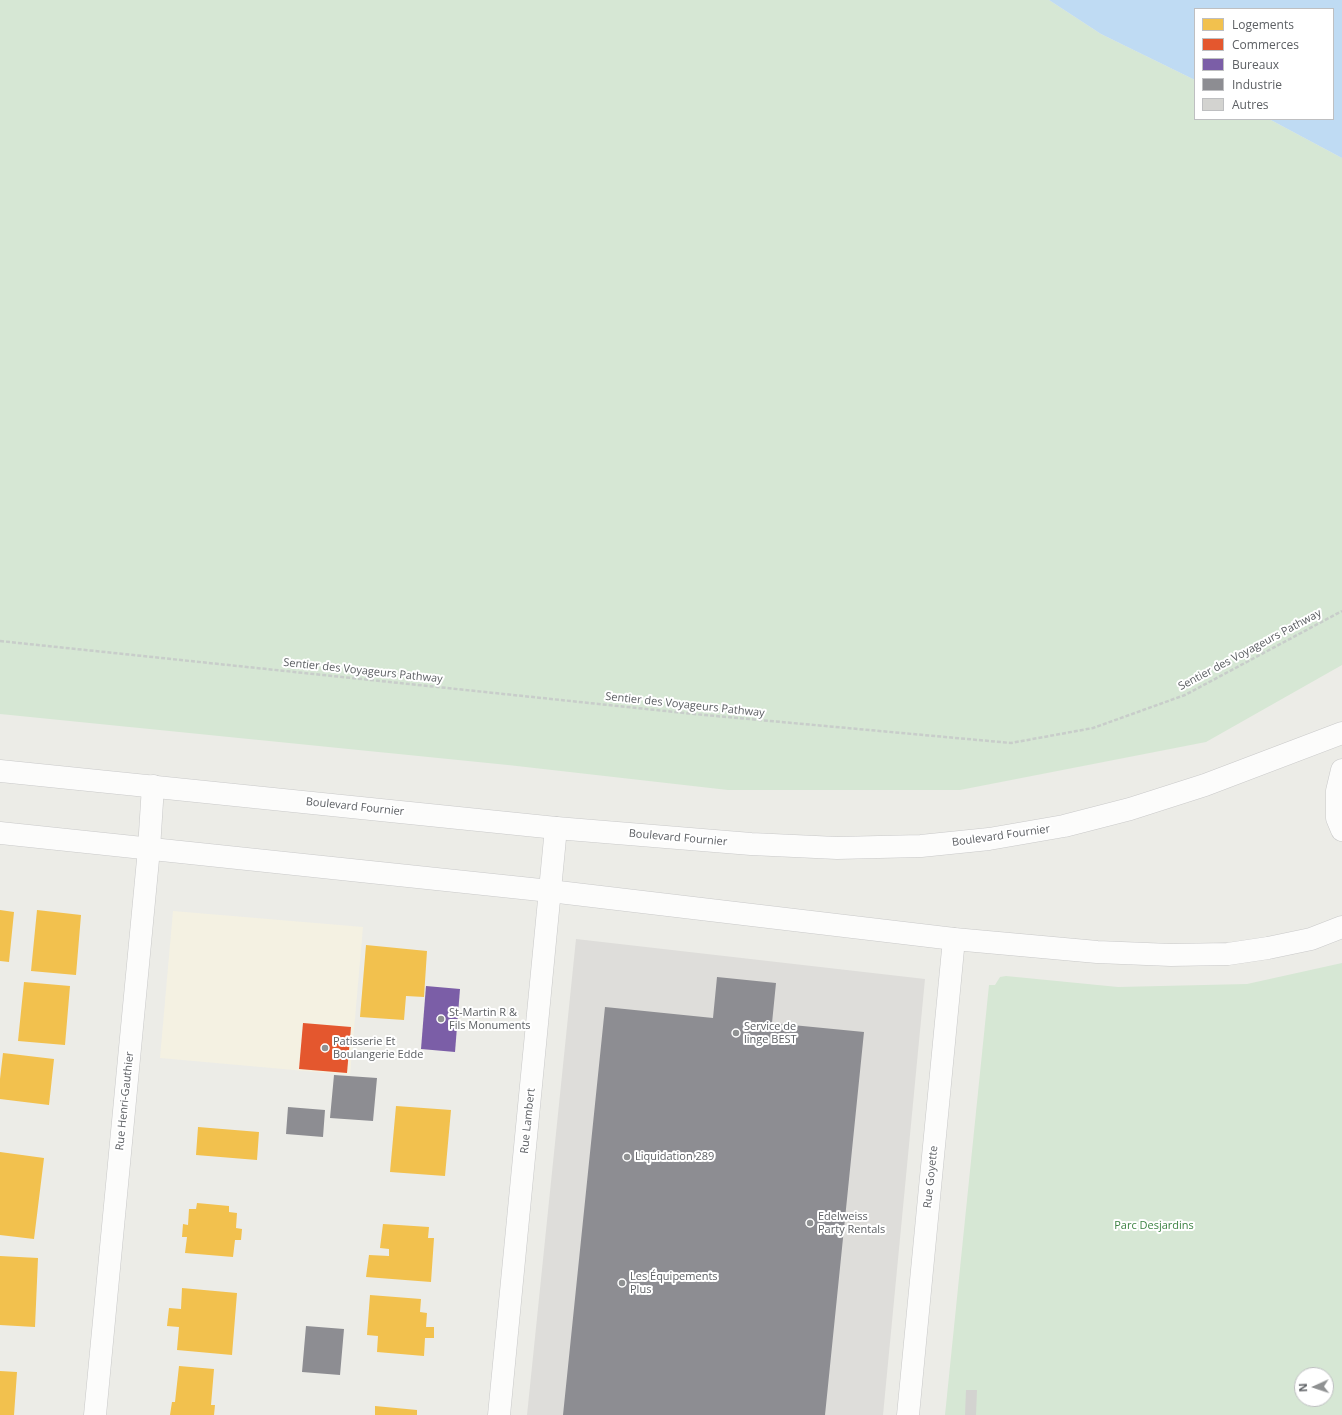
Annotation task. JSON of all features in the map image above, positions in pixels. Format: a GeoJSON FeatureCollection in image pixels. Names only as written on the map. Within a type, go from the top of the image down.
{"type":"FeatureCollection","features":[{"type":"Feature","properties":{"kind":"main road","name":"Boulevard Fournier"},"geometry":{"type":"LineString","coordinates":[[0,771],[556,828],[751,844],[838,848],[921,846],[989,839],[1064,826],[1130,809],[1205,785],[1342,733]]}},
{"type":"Feature","properties":{"kind":"main road"},"geometry":{"type":"LineString","coordinates":[[1342,770],[1337,791],[1337,818],[1342,830]]}},
{"type":"Feature","properties":{"kind":"main road","name":"Rue Henri-Gauthier"},"geometry":{"type":"LineString","coordinates":[[94,1415],[149,849],[153,786]]}},
{"type":"Feature","properties":{"kind":"main road","name":"Rue Lambert"},"geometry":{"type":"LineString","coordinates":[[499,1415],[556,828]]}},
{"type":"Feature","properties":{"kind":"main road"},"geometry":{"type":"LineString","coordinates":[[0,833],[550,891],[954,939],[1097,952],[1171,955],[1228,954],[1311,939],[1342,927]]}},
{"type":"Feature","properties":{"kind":"main road","name":"Rue Goyette"},"geometry":{"type":"LineString","coordinates":[[908,1415],[954,939]]}},
{"type":"Feature","properties":{"kind":"path","name":"Sentier des Voyageurs Pathway"},"geometry":{"type":"LineString","coordinates":[[0,641],[694,714],[1011,743],[1093,728],[1185,695],[1342,611]]}},
{"type":"Feature","properties":{"kind":"shaded area"},"geometry":{"type":"Polygon","coordinates":[[[173,911],[363,927],[350,1075],[160,1058],[173,911]]]}},
{"type":"Feature","properties":{"kind":"shaded area"},"geometry":{"type":"Polygon","coordinates":[[[576,939],[925,979],[883,1415],[527,1415],[576,939]]]}},
{"type":"Feature","properties":{"kind":"green space"},"geometry":{"type":"Polygon","coordinates":[[[0,0],[1049,0],[1101,34],[1194,80],[1194,120],[1271,120],[1342,158],[1342,665],[1206,742],[960,790],[728,790],[508,765],[0,714],[0,0]]]}},
{"type":"Feature","properties":{"kind":"green space","name":"Parc Desjardins"},"geometry":{"type":"Polygon","coordinates":[[[1342,963],[1342,1415],[945,1415],[989,985],[995,985],[1000,977],[1006,976],[1118,987],[1247,984],[1342,963]]]}},
{"type":"Feature","properties":{"kind":"water"},"geometry":{"type":"Polygon","coordinates":[[[1049,0],[1342,0],[1342,158],[1271,120],[1334,120],[1334,8],[1194,8],[1194,80],[1101,34],[1049,0]]]}},
{"type":"Feature","properties":{"kind":"building: Logements"},"geometry":{"type":"Polygon","coordinates":[[[0,910],[14,912],[9,962],[0,961],[0,910]]]}},
{"type":"Feature","properties":{"kind":"building: Logements"},"geometry":{"type":"Polygon","coordinates":[[[37,910],[81,915],[76,975],[31,971],[37,910]]]}},
{"type":"Feature","properties":{"kind":"building: Logements"},"geometry":{"type":"Polygon","coordinates":[[[366,945],[427,951],[424,997],[406,996],[404,1020],[360,1017],[366,945]]]}},
{"type":"Feature","properties":{"kind":"building: Logements"},"geometry":{"type":"Polygon","coordinates":[[[24,982],[70,986],[65,1045],[18,1041],[24,982]]]}},
{"type":"Feature","properties":{"kind":"building: Logements"},"geometry":{"type":"Polygon","coordinates":[[[3,1053],[54,1059],[49,1105],[0,1099],[0,1079],[3,1053]]]}},
{"type":"Feature","properties":{"kind":"building: Logements"},"geometry":{"type":"Polygon","coordinates":[[[396,1106],[451,1110],[445,1176],[390,1172],[396,1106]]]}},
{"type":"Feature","properties":{"kind":"building: Logements"},"geometry":{"type":"Polygon","coordinates":[[[198,1127],[259,1132],[257,1160],[196,1155],[198,1127]]]}},
{"type":"Feature","properties":{"kind":"building: Logements"},"geometry":{"type":"Polygon","coordinates":[[[0,1152],[44,1158],[34,1239],[0,1235],[0,1152]]]}},
{"type":"Feature","properties":{"kind":"building: Logements"},"geometry":{"type":"Polygon","coordinates":[[[197,1203],[229,1206],[229,1212],[237,1213],[236,1228],[242,1229],[241,1240],[235,1240],[233,1257],[185,1253],[187,1237],[182,1237],[183,1224],[188,1225],[189,1209],[196,1209],[197,1203]]]}},
{"type":"Feature","properties":{"kind":"building: Logements"},"geometry":{"type":"Polygon","coordinates":[[[383,1224],[429,1227],[428,1238],[434,1238],[431,1282],[366,1277],[369,1255],[389,1256],[389,1249],[380,1248],[383,1224]]]}},
{"type":"Feature","properties":{"kind":"building: Logements"},"geometry":{"type":"Polygon","coordinates":[[[0,1256],[38,1258],[35,1327],[0,1325],[0,1256]]]}},
{"type":"Feature","properties":{"kind":"building: Logements"},"geometry":{"type":"Polygon","coordinates":[[[182,1288],[237,1293],[232,1355],[177,1350],[179,1327],[167,1326],[169,1308],[181,1309],[182,1288]]]}},
{"type":"Feature","properties":{"kind":"building: Logements"},"geometry":{"type":"Polygon","coordinates":[[[370,1295],[421,1299],[420,1312],[427,1313],[426,1327],[434,1327],[434,1338],[425,1338],[424,1356],[377,1352],[378,1336],[367,1335],[370,1295]]]}},
{"type":"Feature","properties":{"kind":"building: Logements"},"geometry":{"type":"Polygon","coordinates":[[[179,1366],[214,1369],[211,1405],[215,1405],[214,1415],[170,1415],[172,1402],[175,1402],[179,1366]]]}},
{"type":"Feature","properties":{"kind":"building: Logements"},"geometry":{"type":"Polygon","coordinates":[[[0,1371],[17,1372],[14,1415],[0,1415],[0,1371]]]}},
{"type":"Feature","properties":{"kind":"building: Logements"},"geometry":{"type":"Polygon","coordinates":[[[375,1406],[417,1410],[417,1415],[375,1415],[375,1406]]]}},
{"type":"Feature","properties":{"kind":"building: Commerces","name":"Patisserie Et Boulangerie Edde"},"geometry":{"type":"Polygon","coordinates":[[[303,1023],[351,1027],[347,1073],[299,1069],[303,1023]]]}},
{"type":"Feature","properties":{"kind":"building: Bureaux","name":"St-Martin R & Fils Monuments"},"geometry":{"type":"Polygon","coordinates":[[[426,986],[460,989],[455,1052],[421,1049],[426,986]]]}},
{"type":"Feature","properties":{"kind":"building: Industrie"},"geometry":{"type":"Polygon","coordinates":[[[717,977],[776,983],[772,1023],[864,1032],[825,1415],[563,1415],[605,1007],[713,1018],[717,977]]]}},
{"type":"Feature","properties":{"kind":"building: Industrie"},"geometry":{"type":"Polygon","coordinates":[[[334,1075],[377,1078],[373,1121],[330,1118],[334,1075]]]}},
{"type":"Feature","properties":{"kind":"building: Industrie"},"geometry":{"type":"Polygon","coordinates":[[[288,1107],[325,1110],[323,1137],[286,1134],[288,1107]]]}},
{"type":"Feature","properties":{"kind":"building: Industrie"},"geometry":{"type":"Polygon","coordinates":[[[306,1326],[344,1329],[340,1375],[302,1372],[306,1326]]]}},
{"type":"Feature","properties":{"kind":"building: Autres"},"geometry":{"type":"Polygon","coordinates":[[[966,1390],[977,1390],[976,1415],[965,1415],[966,1390]]]}},
{"type":"Feature","properties":{"kind":"place","name":"St-Martin R & Fils Monuments"},"geometry":{"type":"Point","coordinates":[441,1019]}},
{"type":"Feature","properties":{"kind":"place","name":"Service de linge BEST"},"geometry":{"type":"Point","coordinates":[736,1033]}},
{"type":"Feature","properties":{"kind":"place","name":"Patisserie Et Boulangerie Edde"},"geometry":{"type":"Point","coordinates":[325,1048]}},
{"type":"Feature","properties":{"kind":"place","name":"Liquidation 289"},"geometry":{"type":"Point","coordinates":[627,1157]}},
{"type":"Feature","properties":{"kind":"place","name":"Edelweiss Party Rentals"},"geometry":{"type":"Point","coordinates":[810,1223]}},
{"type":"Feature","properties":{"kind":"place","name":"Les Équipements Plus"},"geometry":{"type":"Point","coordinates":[622,1283]}}]}
